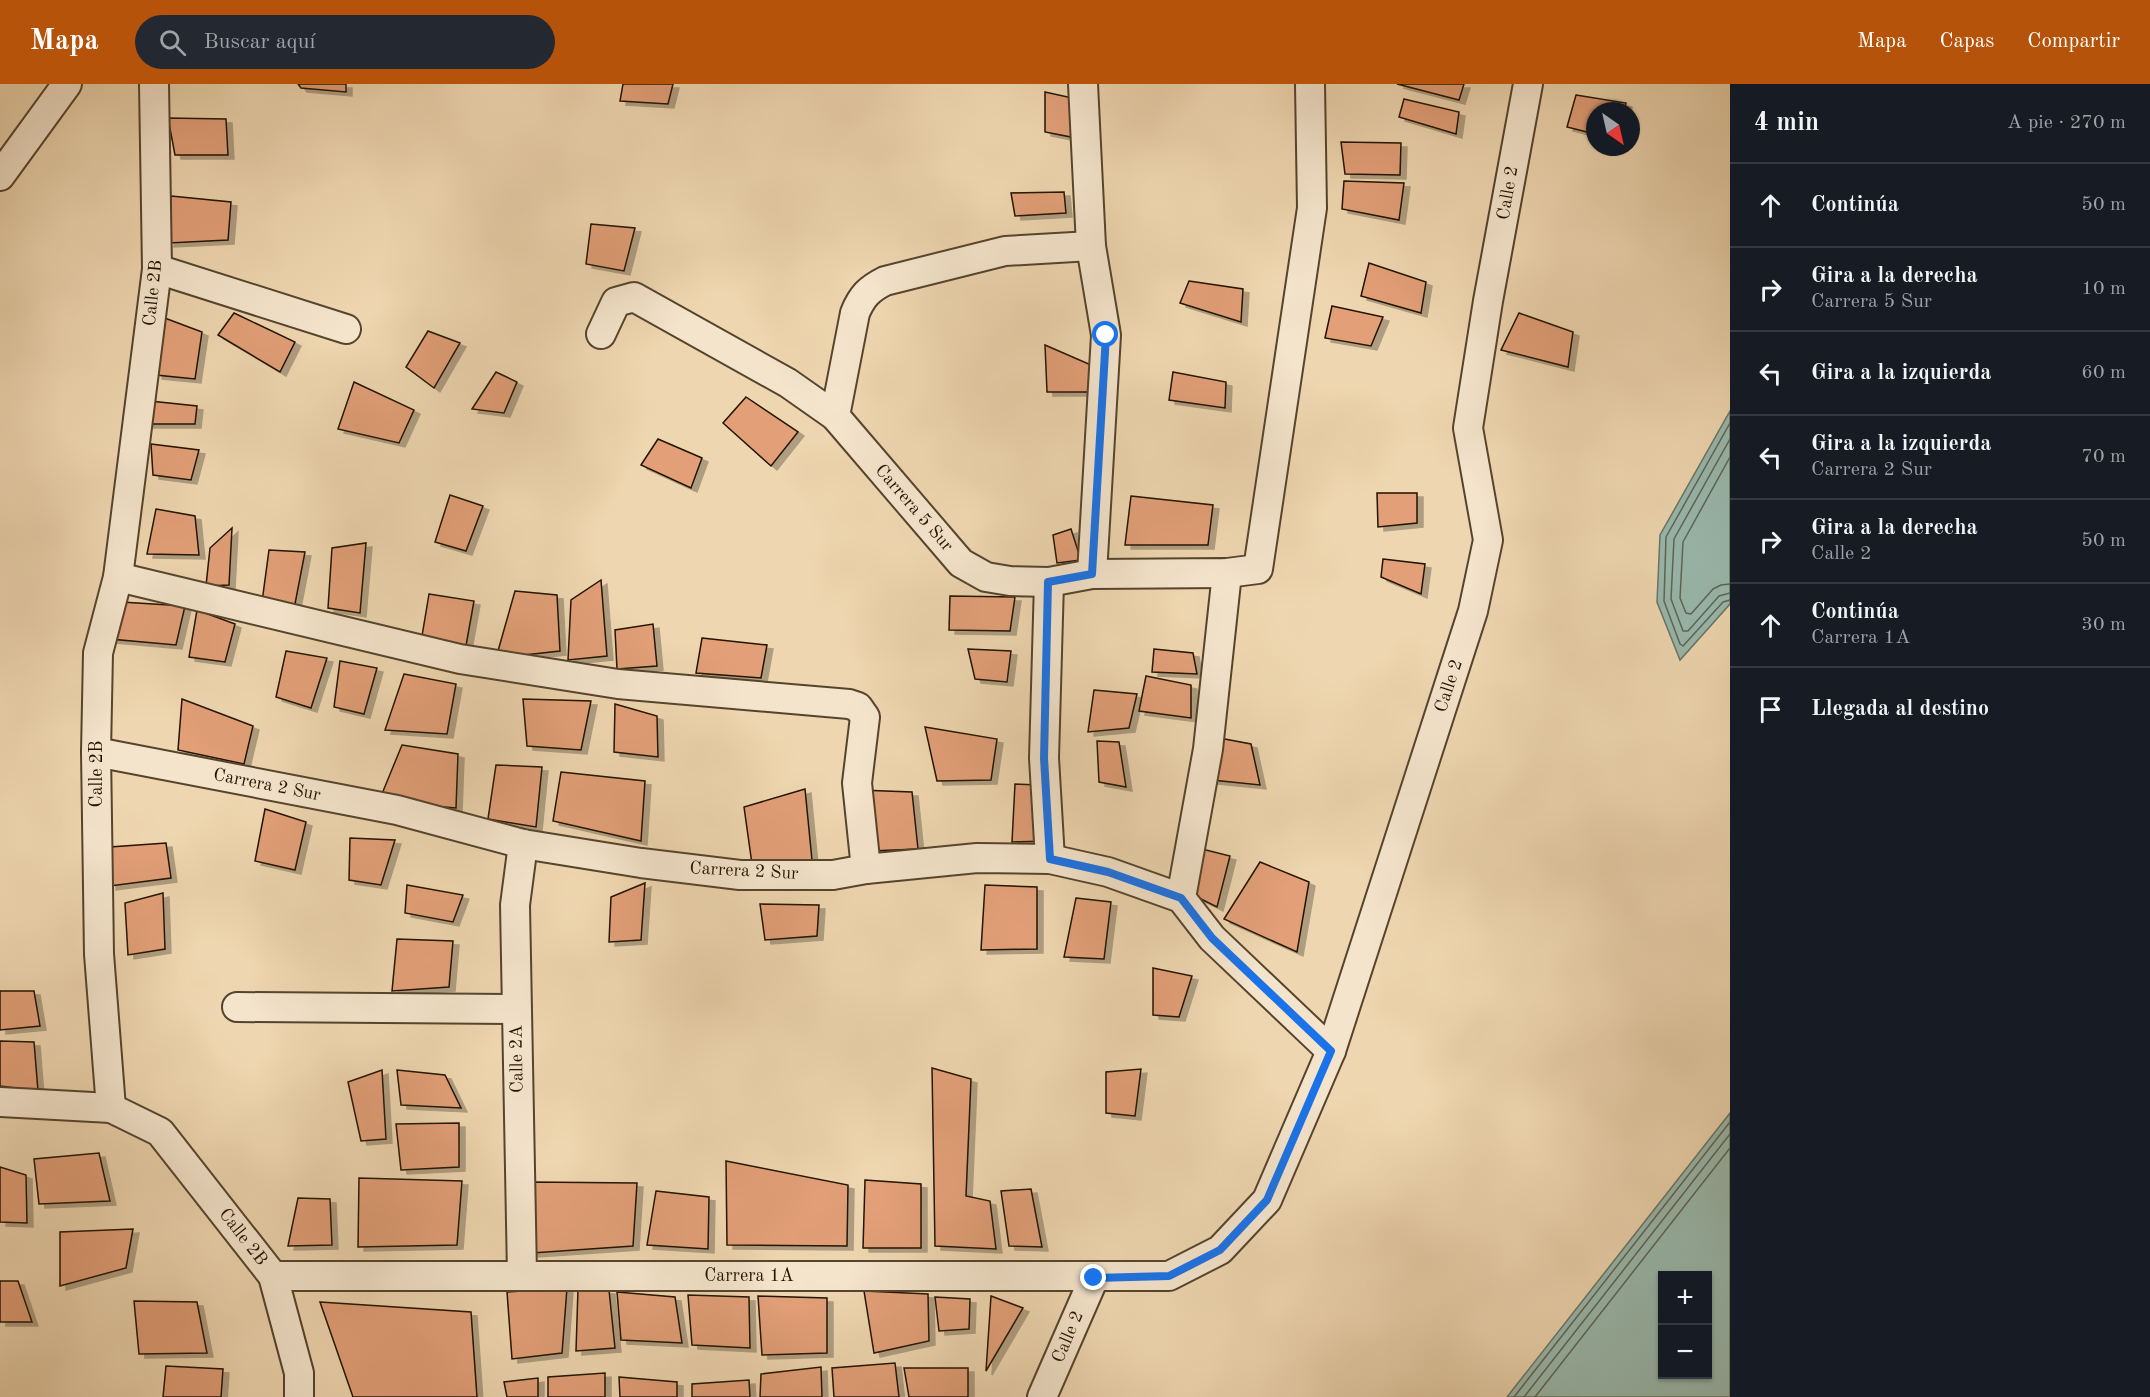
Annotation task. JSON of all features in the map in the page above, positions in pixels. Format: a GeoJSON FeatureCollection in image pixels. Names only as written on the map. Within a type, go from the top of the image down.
{"type":"FeatureCollection","features":[{"type":"Feature","properties":{"kind":"street"},"geometry":{"type":"LineString","coordinates":[[0,176],[66,84]]}},
{"type":"Feature","properties":{"kind":"street","name":"Calle 2B"},"geometry":{"type":"LineString","coordinates":[[154,84],[157,269],[118,577],[98,653],[96,752],[99,954],[111,1108],[160,1132],[273,1276],[299,1373],[299,1397]]}},
{"type":"Feature","properties":{"kind":"street"},"geometry":{"type":"LineString","coordinates":[[1083,84],[1091,246],[1106,335],[1092,574]]}},
{"type":"Feature","properties":{"kind":"street","name":"Carrera 5 Sur"},"geometry":{"type":"LineString","coordinates":[[601,334],[615,302],[634,297],[789,383],[835,416],[961,563],[986,577],[1010,581],[1048,582],[1092,574],[1227,573],[1258,568],[1312,208],[1310,84]]}},
{"type":"Feature","properties":{"kind":"street","name":"Calle 2"},"geometry":{"type":"LineString","coordinates":[[1220,1250],[1267,1200],[1331,1051],[1473,611],[1488,540],[1468,428],[1488,301],[1528,84]]}},
{"type":"Feature","properties":{"kind":"street"},"geometry":{"type":"LineString","coordinates":[[835,416],[855,313],[861,299],[871,288],[885,281],[1005,251],[1091,246]]}},
{"type":"Feature","properties":{"kind":"street"},"geometry":{"type":"LineString","coordinates":[[157,269],[346,329]]}},
{"type":"Feature","properties":{"kind":"street"},"geometry":{"type":"LineString","coordinates":[[1227,573],[1208,749],[1181,898],[1212,938],[1331,1051]]}},
{"type":"Feature","properties":{"kind":"street"},"geometry":{"type":"LineString","coordinates":[[118,577],[472,661],[618,684],[849,704],[858,707],[865,717],[857,783],[866,870]]}},
{"type":"Feature","properties":{"kind":"street"},"geometry":{"type":"LineString","coordinates":[[1048,582],[1044,758],[1050,859]]}},
{"type":"Feature","properties":{"kind":"street","name":"Carrera 2 Sur"},"geometry":{"type":"LineString","coordinates":[[96,752],[397,810],[523,844],[641,863],[740,875],[833,875],[976,858],[1050,859],[1108,872],[1181,898]]}},
{"type":"Feature","properties":{"kind":"street","name":"Calle 2A"},"geometry":{"type":"LineString","coordinates":[[522,1275],[515,905],[523,844]]}},
{"type":"Feature","properties":{"kind":"street"},"geometry":{"type":"LineString","coordinates":[[237,1007],[516,1009]]}},
{"type":"Feature","properties":{"kind":"street"},"geometry":{"type":"LineString","coordinates":[[0,1102],[111,1108]]}},
{"type":"Feature","properties":{"kind":"street","name":"Carrera 1A"},"geometry":{"type":"LineString","coordinates":[[273,1276],[1094,1278],[1169,1276],[1220,1250]]}},
{"type":"Feature","properties":{"kind":"street","name":"Calle 2"},"geometry":{"type":"LineString","coordinates":[[1042,1397],[1094,1278]]}},
{"type":"Feature","properties":{"kind":"water"},"geometry":{"type":"Polygon","coordinates":[[[1730,411],[1730,604],[1680,660],[1657,602],[1660,535],[1730,411]]]}},
{"type":"Feature","properties":{"kind":"water"},"geometry":{"type":"Polygon","coordinates":[[[1730,1113],[1730,1397],[1507,1397],[1730,1113]]]}},
{"type":"Feature","properties":{"kind":"building"},"geometry":{"type":"Polygon","coordinates":[[[298,84],[346,84],[346,92],[301,88],[298,84]]]}},
{"type":"Feature","properties":{"kind":"building"},"geometry":{"type":"Polygon","coordinates":[[[623,84],[673,84],[668,104],[620,101],[623,84]]]}},
{"type":"Feature","properties":{"kind":"building"},"geometry":{"type":"Polygon","coordinates":[[[1397,84],[1464,84],[1459,100],[1397,84]]]}},
{"type":"Feature","properties":{"kind":"building"},"geometry":{"type":"Polygon","coordinates":[[[1045,92],[1077,99],[1071,137],[1045,132],[1045,92]]]}},
{"type":"Feature","properties":{"kind":"building"},"geometry":{"type":"Polygon","coordinates":[[[1576,95],[1620,102],[1586,102],[1586,132],[1567,127],[1576,95]]]}},
{"type":"Feature","properties":{"kind":"building"},"geometry":{"type":"Polygon","coordinates":[[[1404,99],[1459,112],[1456,134],[1399,117],[1404,99]]]}},
{"type":"Feature","properties":{"kind":"building"},"geometry":{"type":"Polygon","coordinates":[[[168,118],[226,119],[228,155],[175,155],[168,118]]]}},
{"type":"Feature","properties":{"kind":"building"},"geometry":{"type":"Polygon","coordinates":[[[1341,142],[1401,143],[1400,175],[1345,174],[1341,142]]]}},
{"type":"Feature","properties":{"kind":"building"},"geometry":{"type":"Polygon","coordinates":[[[1344,181],[1404,183],[1399,220],[1342,209],[1344,181]]]}},
{"type":"Feature","properties":{"kind":"building"},"geometry":{"type":"Polygon","coordinates":[[[1064,192],[1066,213],[1015,216],[1011,193],[1064,192]]]}},
{"type":"Feature","properties":{"kind":"building"},"geometry":{"type":"Polygon","coordinates":[[[171,196],[231,202],[228,240],[168,243],[171,196]]]}},
{"type":"Feature","properties":{"kind":"building"},"geometry":{"type":"Polygon","coordinates":[[[591,224],[635,228],[624,271],[586,264],[591,224]]]}},
{"type":"Feature","properties":{"kind":"building"},"geometry":{"type":"Polygon","coordinates":[[[1369,263],[1426,282],[1421,313],[1361,296],[1369,263]]]}},
{"type":"Feature","properties":{"kind":"building"},"geometry":{"type":"Polygon","coordinates":[[[1189,281],[1243,289],[1241,322],[1180,303],[1189,281]]]}},
{"type":"Feature","properties":{"kind":"building"},"geometry":{"type":"Polygon","coordinates":[[[1332,306],[1383,317],[1371,346],[1325,338],[1332,306]]]}},
{"type":"Feature","properties":{"kind":"building"},"geometry":{"type":"Polygon","coordinates":[[[234,313],[295,342],[280,372],[218,335],[234,313]]]}},
{"type":"Feature","properties":{"kind":"building"},"geometry":{"type":"Polygon","coordinates":[[[1519,313],[1573,332],[1568,367],[1501,350],[1519,313]]]}},
{"type":"Feature","properties":{"kind":"building"},"geometry":{"type":"Polygon","coordinates":[[[162,317],[202,332],[195,379],[156,375],[162,317]]]}},
{"type":"Feature","properties":{"kind":"building"},"geometry":{"type":"Polygon","coordinates":[[[428,331],[460,343],[434,388],[406,367],[428,331]]]}},
{"type":"Feature","properties":{"kind":"building"},"geometry":{"type":"Polygon","coordinates":[[[1045,345],[1091,365],[1089,392],[1047,392],[1045,345]]]}},
{"type":"Feature","properties":{"kind":"building"},"geometry":{"type":"Polygon","coordinates":[[[496,372],[517,382],[504,413],[472,409],[496,372]]]}},
{"type":"Feature","properties":{"kind":"building"},"geometry":{"type":"Polygon","coordinates":[[[1173,372],[1226,382],[1225,408],[1169,400],[1173,372]]]}},
{"type":"Feature","properties":{"kind":"building"},"geometry":{"type":"Polygon","coordinates":[[[354,382],[414,410],[399,443],[338,429],[354,382]]]}},
{"type":"Feature","properties":{"kind":"building"},"geometry":{"type":"Polygon","coordinates":[[[746,397],[798,432],[771,466],[723,423],[746,397]]]}},
{"type":"Feature","properties":{"kind":"building"},"geometry":{"type":"Polygon","coordinates":[[[150,401],[197,406],[195,424],[146,424],[150,401]]]}},
{"type":"Feature","properties":{"kind":"building"},"geometry":{"type":"Polygon","coordinates":[[[658,439],[702,458],[691,488],[641,465],[658,439]]]}},
{"type":"Feature","properties":{"kind":"building"},"geometry":{"type":"Polygon","coordinates":[[[151,444],[199,450],[191,480],[153,475],[151,444]]]}},
{"type":"Feature","properties":{"kind":"building"},"geometry":{"type":"Polygon","coordinates":[[[1377,493],[1417,493],[1417,523],[1378,527],[1377,493]]]}},
{"type":"Feature","properties":{"kind":"building"},"geometry":{"type":"Polygon","coordinates":[[[450,495],[483,506],[466,551],[435,542],[450,495]]]}},
{"type":"Feature","properties":{"kind":"building"},"geometry":{"type":"Polygon","coordinates":[[[1131,496],[1213,505],[1208,545],[1125,545],[1131,496]]]}},
{"type":"Feature","properties":{"kind":"building"},"geometry":{"type":"Polygon","coordinates":[[[156,509],[195,516],[199,555],[147,554],[156,509]]]}},
{"type":"Feature","properties":{"kind":"building"},"geometry":{"type":"Polygon","coordinates":[[[232,528],[229,585],[206,586],[210,548],[232,528]]]}},
{"type":"Feature","properties":{"kind":"building"},"geometry":{"type":"Polygon","coordinates":[[[1071,529],[1081,560],[1057,563],[1053,535],[1071,529]]]}},
{"type":"Feature","properties":{"kind":"building"},"geometry":{"type":"Polygon","coordinates":[[[366,543],[360,613],[328,608],[332,548],[366,543]]]}},
{"type":"Feature","properties":{"kind":"building"},"geometry":{"type":"Polygon","coordinates":[[[269,550],[305,552],[295,604],[262,602],[269,550]]]}},
{"type":"Feature","properties":{"kind":"building"},"geometry":{"type":"Polygon","coordinates":[[[1383,559],[1425,564],[1421,594],[1381,577],[1383,559]]]}},
{"type":"Feature","properties":{"kind":"building"},"geometry":{"type":"Polygon","coordinates":[[[601,580],[607,656],[568,660],[571,600],[601,580]]]}},
{"type":"Feature","properties":{"kind":"building"},"geometry":{"type":"Polygon","coordinates":[[[515,591],[557,595],[560,651],[496,658],[515,591]]]}},
{"type":"Feature","properties":{"kind":"building"},"geometry":{"type":"Polygon","coordinates":[[[429,594],[474,601],[464,657],[421,642],[429,594]]]}},
{"type":"Feature","properties":{"kind":"building"},"geometry":{"type":"Polygon","coordinates":[[[950,596],[1015,597],[1010,631],[949,630],[950,596]]]}},
{"type":"Feature","properties":{"kind":"building"},"geometry":{"type":"Polygon","coordinates":[[[121,602],[185,606],[176,645],[110,639],[121,602]]]}},
{"type":"Feature","properties":{"kind":"building"},"geometry":{"type":"Polygon","coordinates":[[[197,610],[235,624],[225,662],[189,657],[197,610]]]}},
{"type":"Feature","properties":{"kind":"building"},"geometry":{"type":"Polygon","coordinates":[[[653,624],[657,666],[617,669],[615,630],[653,624]]]}},
{"type":"Feature","properties":{"kind":"building"},"geometry":{"type":"Polygon","coordinates":[[[702,638],[767,645],[761,678],[696,673],[702,638]]]}},
{"type":"Feature","properties":{"kind":"building"},"geometry":{"type":"Polygon","coordinates":[[[968,649],[1011,651],[1007,682],[975,679],[968,649]]]}},
{"type":"Feature","properties":{"kind":"building"},"geometry":{"type":"Polygon","coordinates":[[[1154,649],[1193,653],[1197,674],[1152,672],[1154,649]]]}},
{"type":"Feature","properties":{"kind":"building"},"geometry":{"type":"Polygon","coordinates":[[[286,651],[327,658],[311,708],[276,697],[286,651]]]}},
{"type":"Feature","properties":{"kind":"building"},"geometry":{"type":"Polygon","coordinates":[[[340,661],[377,668],[364,714],[334,707],[340,661]]]}},
{"type":"Feature","properties":{"kind":"building"},"geometry":{"type":"Polygon","coordinates":[[[404,674],[456,684],[447,734],[385,730],[404,674]]]}},
{"type":"Feature","properties":{"kind":"building"},"geometry":{"type":"Polygon","coordinates":[[[1146,676],[1191,685],[1191,718],[1139,711],[1146,676]]]}},
{"type":"Feature","properties":{"kind":"building"},"geometry":{"type":"Polygon","coordinates":[[[1094,690],[1137,694],[1129,728],[1088,732],[1094,690]]]}},
{"type":"Feature","properties":{"kind":"building"},"geometry":{"type":"Polygon","coordinates":[[[182,699],[253,726],[244,764],[178,750],[182,699]]]}},
{"type":"Feature","properties":{"kind":"building"},"geometry":{"type":"Polygon","coordinates":[[[523,699],[591,701],[581,750],[527,746],[523,699]]]}},
{"type":"Feature","properties":{"kind":"building"},"geometry":{"type":"Polygon","coordinates":[[[615,704],[657,716],[658,757],[614,752],[615,704]]]}},
{"type":"Feature","properties":{"kind":"building"},"geometry":{"type":"Polygon","coordinates":[[[925,727],[997,739],[991,780],[937,781],[925,727]]]}},
{"type":"Feature","properties":{"kind":"building"},"geometry":{"type":"Polygon","coordinates":[[[1214,737],[1251,744],[1260,785],[1212,780],[1214,737]]]}},
{"type":"Feature","properties":{"kind":"building"},"geometry":{"type":"Polygon","coordinates":[[[1097,741],[1119,742],[1126,787],[1099,782],[1097,741]]]}},
{"type":"Feature","properties":{"kind":"building"},"geometry":{"type":"Polygon","coordinates":[[[402,745],[458,754],[456,808],[379,801],[402,745]]]}},
{"type":"Feature","properties":{"kind":"building"},"geometry":{"type":"Polygon","coordinates":[[[496,765],[542,767],[536,827],[488,819],[496,765]]]}},
{"type":"Feature","properties":{"kind":"building"},"geometry":{"type":"Polygon","coordinates":[[[561,772],[645,781],[641,841],[553,821],[561,772]]]}},
{"type":"Feature","properties":{"kind":"building"},"geometry":{"type":"Polygon","coordinates":[[[1015,784],[1037,785],[1047,841],[1012,842],[1015,784]]]}},
{"type":"Feature","properties":{"kind":"building"},"geometry":{"type":"Polygon","coordinates":[[[805,789],[812,860],[752,864],[744,807],[805,789]]]}},
{"type":"Feature","properties":{"kind":"building"},"geometry":{"type":"Polygon","coordinates":[[[859,790],[912,792],[918,849],[871,851],[859,790]]]}},
{"type":"Feature","properties":{"kind":"building"},"geometry":{"type":"Polygon","coordinates":[[[265,809],[306,822],[295,870],[255,861],[265,809]]]}},
{"type":"Feature","properties":{"kind":"building"},"geometry":{"type":"Polygon","coordinates":[[[350,838],[395,840],[381,885],[349,880],[350,838]]]}},
{"type":"Feature","properties":{"kind":"building"},"geometry":{"type":"Polygon","coordinates":[[[166,843],[171,878],[110,886],[110,847],[166,843]]]}},
{"type":"Feature","properties":{"kind":"building"},"geometry":{"type":"Polygon","coordinates":[[[1190,846],[1230,856],[1217,907],[1183,890],[1190,846]]]}},
{"type":"Feature","properties":{"kind":"building"},"geometry":{"type":"Polygon","coordinates":[[[1260,862],[1309,882],[1297,952],[1224,919],[1260,862]]]}},
{"type":"Feature","properties":{"kind":"building"},"geometry":{"type":"Polygon","coordinates":[[[645,883],[641,940],[609,942],[611,897],[645,883]]]}},
{"type":"Feature","properties":{"kind":"building"},"geometry":{"type":"Polygon","coordinates":[[[407,885],[463,895],[453,922],[405,913],[407,885]]]}},
{"type":"Feature","properties":{"kind":"building"},"geometry":{"type":"Polygon","coordinates":[[[985,885],[1037,887],[1037,949],[981,950],[985,885]]]}},
{"type":"Feature","properties":{"kind":"building"},"geometry":{"type":"Polygon","coordinates":[[[163,893],[165,949],[128,955],[125,903],[163,893]]]}},
{"type":"Feature","properties":{"kind":"building"},"geometry":{"type":"Polygon","coordinates":[[[1076,898],[1111,902],[1104,959],[1064,957],[1076,898]]]}},
{"type":"Feature","properties":{"kind":"building"},"geometry":{"type":"Polygon","coordinates":[[[760,904],[819,905],[817,936],[765,940],[760,904]]]}},
{"type":"Feature","properties":{"kind":"building"},"geometry":{"type":"Polygon","coordinates":[[[397,939],[453,941],[449,987],[392,991],[397,939]]]}},
{"type":"Feature","properties":{"kind":"building"},"geometry":{"type":"Polygon","coordinates":[[[1153,968],[1192,976],[1179,1017],[1153,1015],[1153,968]]]}},
{"type":"Feature","properties":{"kind":"building"},"geometry":{"type":"Polygon","coordinates":[[[0,991],[34,991],[40,1026],[0,1030],[0,991]]]}},
{"type":"Feature","properties":{"kind":"building"},"geometry":{"type":"Polygon","coordinates":[[[0,1041],[34,1042],[38,1091],[0,1086],[0,1041]]]}},
{"type":"Feature","properties":{"kind":"building"},"geometry":{"type":"Polygon","coordinates":[[[932,1068],[971,1079],[966,1196],[990,1201],[996,1249],[935,1246],[932,1068]]]}},
{"type":"Feature","properties":{"kind":"building"},"geometry":{"type":"Polygon","coordinates":[[[1141,1069],[1135,1116],[1106,1113],[1106,1072],[1141,1069]]]}},
{"type":"Feature","properties":{"kind":"building"},"geometry":{"type":"Polygon","coordinates":[[[382,1070],[386,1139],[361,1141],[348,1082],[382,1070]]]}},
{"type":"Feature","properties":{"kind":"building"},"geometry":{"type":"Polygon","coordinates":[[[397,1070],[445,1075],[461,1108],[401,1105],[397,1070]]]}},
{"type":"Feature","properties":{"kind":"building"},"geometry":{"type":"Polygon","coordinates":[[[459,1123],[459,1167],[401,1170],[396,1124],[459,1123]]]}},
{"type":"Feature","properties":{"kind":"building"},"geometry":{"type":"Polygon","coordinates":[[[99,1153],[110,1201],[39,1204],[34,1159],[99,1153]]]}},
{"type":"Feature","properties":{"kind":"building"},"geometry":{"type":"Polygon","coordinates":[[[726,1161],[848,1185],[847,1246],[727,1245],[726,1161]]]}},
{"type":"Feature","properties":{"kind":"building"},"geometry":{"type":"Polygon","coordinates":[[[0,1167],[26,1175],[27,1223],[0,1222],[0,1167]]]}},
{"type":"Feature","properties":{"kind":"building"},"geometry":{"type":"Polygon","coordinates":[[[359,1178],[462,1181],[457,1245],[358,1247],[359,1178]]]}},
{"type":"Feature","properties":{"kind":"building"},"geometry":{"type":"Polygon","coordinates":[[[865,1180],[921,1184],[921,1248],[863,1248],[865,1180]]]}},
{"type":"Feature","properties":{"kind":"building"},"geometry":{"type":"Polygon","coordinates":[[[529,1182],[637,1183],[633,1246],[532,1253],[529,1182]]]}},
{"type":"Feature","properties":{"kind":"building"},"geometry":{"type":"Polygon","coordinates":[[[1031,1189],[1042,1247],[1009,1246],[1001,1191],[1031,1189]]]}},
{"type":"Feature","properties":{"kind":"building"},"geometry":{"type":"Polygon","coordinates":[[[656,1191],[709,1197],[708,1249],[647,1245],[656,1191]]]}},
{"type":"Feature","properties":{"kind":"building"},"geometry":{"type":"Polygon","coordinates":[[[298,1198],[330,1199],[332,1245],[288,1246],[298,1198]]]}},
{"type":"Feature","properties":{"kind":"building"},"geometry":{"type":"Polygon","coordinates":[[[133,1229],[126,1268],[60,1286],[60,1232],[133,1229]]]}},
{"type":"Feature","properties":{"kind":"building"},"geometry":{"type":"Polygon","coordinates":[[[0,1281],[18,1281],[32,1322],[0,1322],[0,1281]]]}},
{"type":"Feature","properties":{"kind":"building"},"geometry":{"type":"Polygon","coordinates":[[[567,1288],[562,1353],[512,1359],[507,1292],[567,1288]]]}},
{"type":"Feature","properties":{"kind":"building"},"geometry":{"type":"Polygon","coordinates":[[[578,1289],[609,1290],[615,1348],[576,1351],[578,1289]]]}},
{"type":"Feature","properties":{"kind":"building"},"geometry":{"type":"Polygon","coordinates":[[[864,1291],[928,1294],[929,1341],[874,1353],[864,1291]]]}},
{"type":"Feature","properties":{"kind":"building"},"geometry":{"type":"Polygon","coordinates":[[[617,1292],[675,1297],[682,1343],[621,1340],[617,1292]]]}},
{"type":"Feature","properties":{"kind":"building"},"geometry":{"type":"Polygon","coordinates":[[[688,1295],[749,1297],[750,1348],[692,1345],[688,1295]]]}},
{"type":"Feature","properties":{"kind":"building"},"geometry":{"type":"Polygon","coordinates":[[[758,1296],[827,1298],[827,1353],[762,1355],[758,1296]]]}},
{"type":"Feature","properties":{"kind":"building"},"geometry":{"type":"Polygon","coordinates":[[[991,1296],[1023,1308],[986,1371],[991,1296]]]}},
{"type":"Feature","properties":{"kind":"building"},"geometry":{"type":"Polygon","coordinates":[[[935,1297],[970,1299],[969,1329],[939,1331],[935,1297]]]}},
{"type":"Feature","properties":{"kind":"building"},"geometry":{"type":"Polygon","coordinates":[[[134,1301],[197,1302],[207,1353],[139,1354],[134,1301]]]}},
{"type":"Feature","properties":{"kind":"building"},"geometry":{"type":"Polygon","coordinates":[[[320,1302],[471,1312],[477,1397],[353,1397],[320,1302]]]}},
{"type":"Feature","properties":{"kind":"building"},"geometry":{"type":"Polygon","coordinates":[[[895,1363],[899,1397],[834,1397],[832,1368],[895,1363]]]}},
{"type":"Feature","properties":{"kind":"building"},"geometry":{"type":"Polygon","coordinates":[[[166,1366],[223,1369],[221,1397],[163,1397],[166,1366]]]}},
{"type":"Feature","properties":{"kind":"building"},"geometry":{"type":"Polygon","coordinates":[[[821,1367],[822,1397],[760,1397],[761,1374],[821,1367]]]}},
{"type":"Feature","properties":{"kind":"building"},"geometry":{"type":"Polygon","coordinates":[[[904,1368],[968,1368],[968,1397],[909,1397],[904,1368]]]}},
{"type":"Feature","properties":{"kind":"building"},"geometry":{"type":"Polygon","coordinates":[[[605,1373],[605,1397],[548,1397],[548,1377],[605,1373]]]}},
{"type":"Feature","properties":{"kind":"building"},"geometry":{"type":"Polygon","coordinates":[[[619,1377],[677,1382],[677,1397],[620,1397],[619,1377]]]}},
{"type":"Feature","properties":{"kind":"building"},"geometry":{"type":"Polygon","coordinates":[[[538,1378],[538,1397],[507,1397],[504,1382],[538,1378]]]}},
{"type":"Feature","properties":{"kind":"building"},"geometry":{"type":"Polygon","coordinates":[[[749,1380],[750,1397],[692,1397],[692,1384],[749,1380]]]}},
{"type":"Feature","properties":{"kind":"route"},"geometry":{"type":"LineString","coordinates":[[1094,1278],[1169,1276],[1220,1250],[1267,1200],[1331,1051],[1212,938],[1181,898],[1108,872],[1050,859],[1044,758],[1048,582],[1092,574],[1106,335]]}}]}
